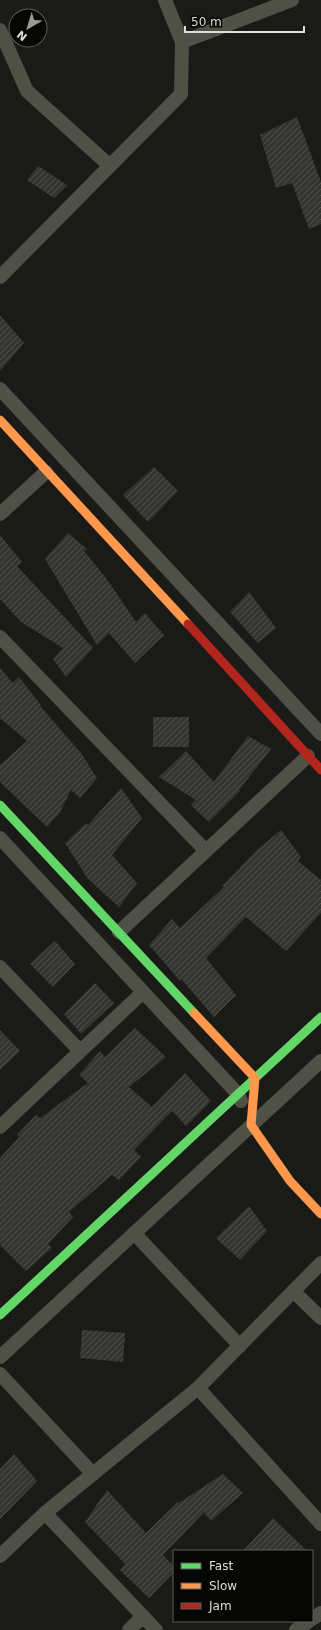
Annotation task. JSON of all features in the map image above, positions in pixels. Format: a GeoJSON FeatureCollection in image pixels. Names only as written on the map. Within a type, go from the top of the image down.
{"type":"FeatureCollection","features":[{"type":"Feature","properties":{"kind":"street"},"geometry":{"type":"LineString","coordinates":[[0,277],[181,94],[182,42],[165,0]]}},
{"type":"Feature","properties":{"kind":"street"},"geometry":{"type":"LineString","coordinates":[[182,42],[292,0]]}},
{"type":"Feature","properties":{"kind":"street"},"geometry":{"type":"LineString","coordinates":[[0,30],[27,91],[110,166]]}},
{"type":"Feature","properties":{"kind":"street"},"geometry":{"type":"LineString","coordinates":[[0,389],[321,734]]}},
{"type":"Feature","properties":{"kind":"street"},"geometry":{"type":"LineString","coordinates":[[0,420],[46,472],[321,770]]}},
{"type":"Feature","properties":{"kind":"street"},"geometry":{"type":"LineString","coordinates":[[0,514],[46,472]]}},
{"type":"Feature","properties":{"kind":"street"},"geometry":{"type":"LineString","coordinates":[[0,637],[205,850]]}},
{"type":"Feature","properties":{"kind":"street"},"geometry":{"type":"LineString","coordinates":[[119,932],[205,850],[308,756]]}},
{"type":"Feature","properties":{"kind":"street"},"geometry":{"type":"LineString","coordinates":[[0,805],[255,1078],[251,1125]]}},
{"type":"Feature","properties":{"kind":"street"},"geometry":{"type":"LineString","coordinates":[[0,838],[238,1094],[251,1125],[290,1181],[320,1210]]}},
{"type":"Feature","properties":{"kind":"street"},"geometry":{"type":"LineString","coordinates":[[0,967],[80,1051]]}},
{"type":"Feature","properties":{"kind":"street"},"geometry":{"type":"LineString","coordinates":[[0,1128],[143,992]]}},
{"type":"Feature","properties":{"kind":"street"},"geometry":{"type":"LineString","coordinates":[[0,1316],[321,1017]]}},
{"type":"Feature","properties":{"kind":"street"},"geometry":{"type":"LineString","coordinates":[[0,1357],[321,1061]]}},
{"type":"Feature","properties":{"kind":"street"},"geometry":{"type":"LineString","coordinates":[[134,1233],[240,1346]]}},
{"type":"Feature","properties":{"kind":"street"},"geometry":{"type":"LineString","coordinates":[[0,1556],[45,1513],[198,1388],[321,1263]]}},
{"type":"Feature","properties":{"kind":"street"},"geometry":{"type":"LineString","coordinates":[[293,1291],[321,1318]]}},
{"type":"Feature","properties":{"kind":"street"},"geometry":{"type":"LineString","coordinates":[[0,1374],[93,1474]]}},
{"type":"Feature","properties":{"kind":"street"},"geometry":{"type":"LineString","coordinates":[[198,1388],[321,1524]]}},
{"type":"Feature","properties":{"kind":"street"},"geometry":{"type":"LineString","coordinates":[[45,1513],[156,1630]]}},
{"type":"Feature","properties":{"kind":"street"},"geometry":{"type":"LineString","coordinates":[[129,1630],[143,1616]]}},
{"type":"Feature","properties":{"kind":"street"},"geometry":{"type":"LineString","coordinates":[[296,1630],[308,1622]]}},
{"type":"Feature","properties":{"kind":"building"},"geometry":{"type":"Polygon","coordinates":[[[297,117],[321,182],[321,224],[309,229],[292,183],[276,188],[260,135],[297,117]]]}},
{"type":"Feature","properties":{"kind":"building"},"geometry":{"type":"Polygon","coordinates":[[[38,166],[67,185],[54,198],[27,180],[38,166]]]}},
{"type":"Feature","properties":{"kind":"building"},"geometry":{"type":"Polygon","coordinates":[[[0,315],[24,343],[0,371],[0,315]]]}},
{"type":"Feature","properties":{"kind":"building"},"geometry":{"type":"Polygon","coordinates":[[[154,467],[178,491],[148,522],[123,495],[154,467]]]}},
{"type":"Feature","properties":{"kind":"building"},"geometry":{"type":"Polygon","coordinates":[[[68,533],[87,549],[84,551],[106,578],[136,622],[145,613],[164,635],[135,663],[109,633],[97,645],[45,559],[68,533]]]}},
{"type":"Feature","properties":{"kind":"building"},"geometry":{"type":"Polygon","coordinates":[[[0,535],[22,562],[17,566],[93,648],[66,677],[53,659],[63,648],[21,622],[0,599],[0,535]]]}},
{"type":"Feature","properties":{"kind":"building"},"geometry":{"type":"Polygon","coordinates":[[[249,592],[276,628],[258,643],[230,612],[249,592]]]}},
{"type":"Feature","properties":{"kind":"building"},"geometry":{"type":"Polygon","coordinates":[[[0,668],[13,683],[19,677],[41,705],[40,706],[81,753],[97,778],[80,798],[71,790],[59,814],[47,827],[0,782],[0,765],[27,741],[0,718],[0,668]]]}},
{"type":"Feature","properties":{"kind":"building"},"geometry":{"type":"Polygon","coordinates":[[[153,717],[189,717],[189,747],[153,747],[153,717]]]}},
{"type":"Feature","properties":{"kind":"building"},"geometry":{"type":"Polygon","coordinates":[[[248,736],[271,749],[239,790],[240,791],[209,822],[191,805],[196,800],[159,777],[186,751],[214,782],[248,736]]]}},
{"type":"Feature","properties":{"kind":"building"},"geometry":{"type":"Polygon","coordinates":[[[121,788],[142,818],[112,855],[137,883],[119,907],[88,879],[65,843],[86,823],[88,825],[121,788]]]}},
{"type":"Feature","properties":{"kind":"building"},"geometry":{"type":"Polygon","coordinates":[[[281,830],[301,857],[298,861],[321,880],[321,913],[286,951],[246,917],[206,958],[236,995],[214,1017],[149,945],[172,919],[180,928],[224,887],[222,886],[257,850],[281,830]]]}},
{"type":"Feature","properties":{"kind":"building"},"geometry":{"type":"Polygon","coordinates":[[[55,941],[75,964],[53,987],[30,964],[55,941]]]}},
{"type":"Feature","properties":{"kind":"building"},"geometry":{"type":"Polygon","coordinates":[[[95,983],[114,1003],[81,1034],[64,1014],[95,983]]]}},
{"type":"Feature","properties":{"kind":"building"},"geometry":{"type":"Polygon","coordinates":[[[135,1028],[166,1057],[129,1087],[152,1107],[185,1073],[211,1101],[186,1126],[172,1111],[134,1150],[141,1157],[119,1180],[112,1175],[69,1212],[73,1217],[48,1244],[52,1248],[26,1271],[0,1245],[0,1158],[19,1137],[17,1135],[36,1115],[40,1118],[88,1083],[79,1075],[100,1051],[105,1057],[135,1028]]]}},
{"type":"Feature","properties":{"kind":"building"},"geometry":{"type":"Polygon","coordinates":[[[0,1030],[20,1051],[0,1070],[0,1030]]]}},
{"type":"Feature","properties":{"kind":"building"},"geometry":{"type":"Polygon","coordinates":[[[249,1206],[267,1231],[240,1260],[216,1238],[249,1206]]]}},
{"type":"Feature","properties":{"kind":"building"},"geometry":{"type":"Polygon","coordinates":[[[82,1330],[125,1333],[123,1362],[80,1358],[82,1330]]]}},
{"type":"Feature","properties":{"kind":"building"},"geometry":{"type":"Polygon","coordinates":[[[14,1454],[37,1481],[0,1519],[0,1469],[14,1454]]]}},
{"type":"Feature","properties":{"kind":"building"},"geometry":{"type":"Polygon","coordinates":[[[223,1474],[243,1493],[211,1521],[204,1512],[163,1555],[173,1565],[173,1573],[149,1598],[120,1570],[125,1564],[85,1522],[107,1490],[146,1533],[178,1502],[179,1503],[223,1474]]]}},
{"type":"Feature","properties":{"kind":"building"},"geometry":{"type":"Polygon","coordinates":[[[273,1518],[306,1550],[244,1550],[273,1518]]]}},
{"type":"Feature","properties":{"kind":"traffic: fast"},"geometry":{"type":"LineString","coordinates":[[0,805],[194,1013]]}},
{"type":"Feature","properties":{"kind":"traffic: fast"},"geometry":{"type":"LineString","coordinates":[[0,1315],[321,1017]]}},
{"type":"Feature","properties":{"kind":"traffic: slow"},"geometry":{"type":"LineString","coordinates":[[0,420],[188,624]]}},
{"type":"Feature","properties":{"kind":"traffic: slow"},"geometry":{"type":"LineString","coordinates":[[194,1013],[255,1078],[251,1125],[290,1181],[321,1214]]}},
{"type":"Feature","properties":{"kind":"traffic: jam"},"geometry":{"type":"LineString","coordinates":[[188,624],[321,770]]}}]}
